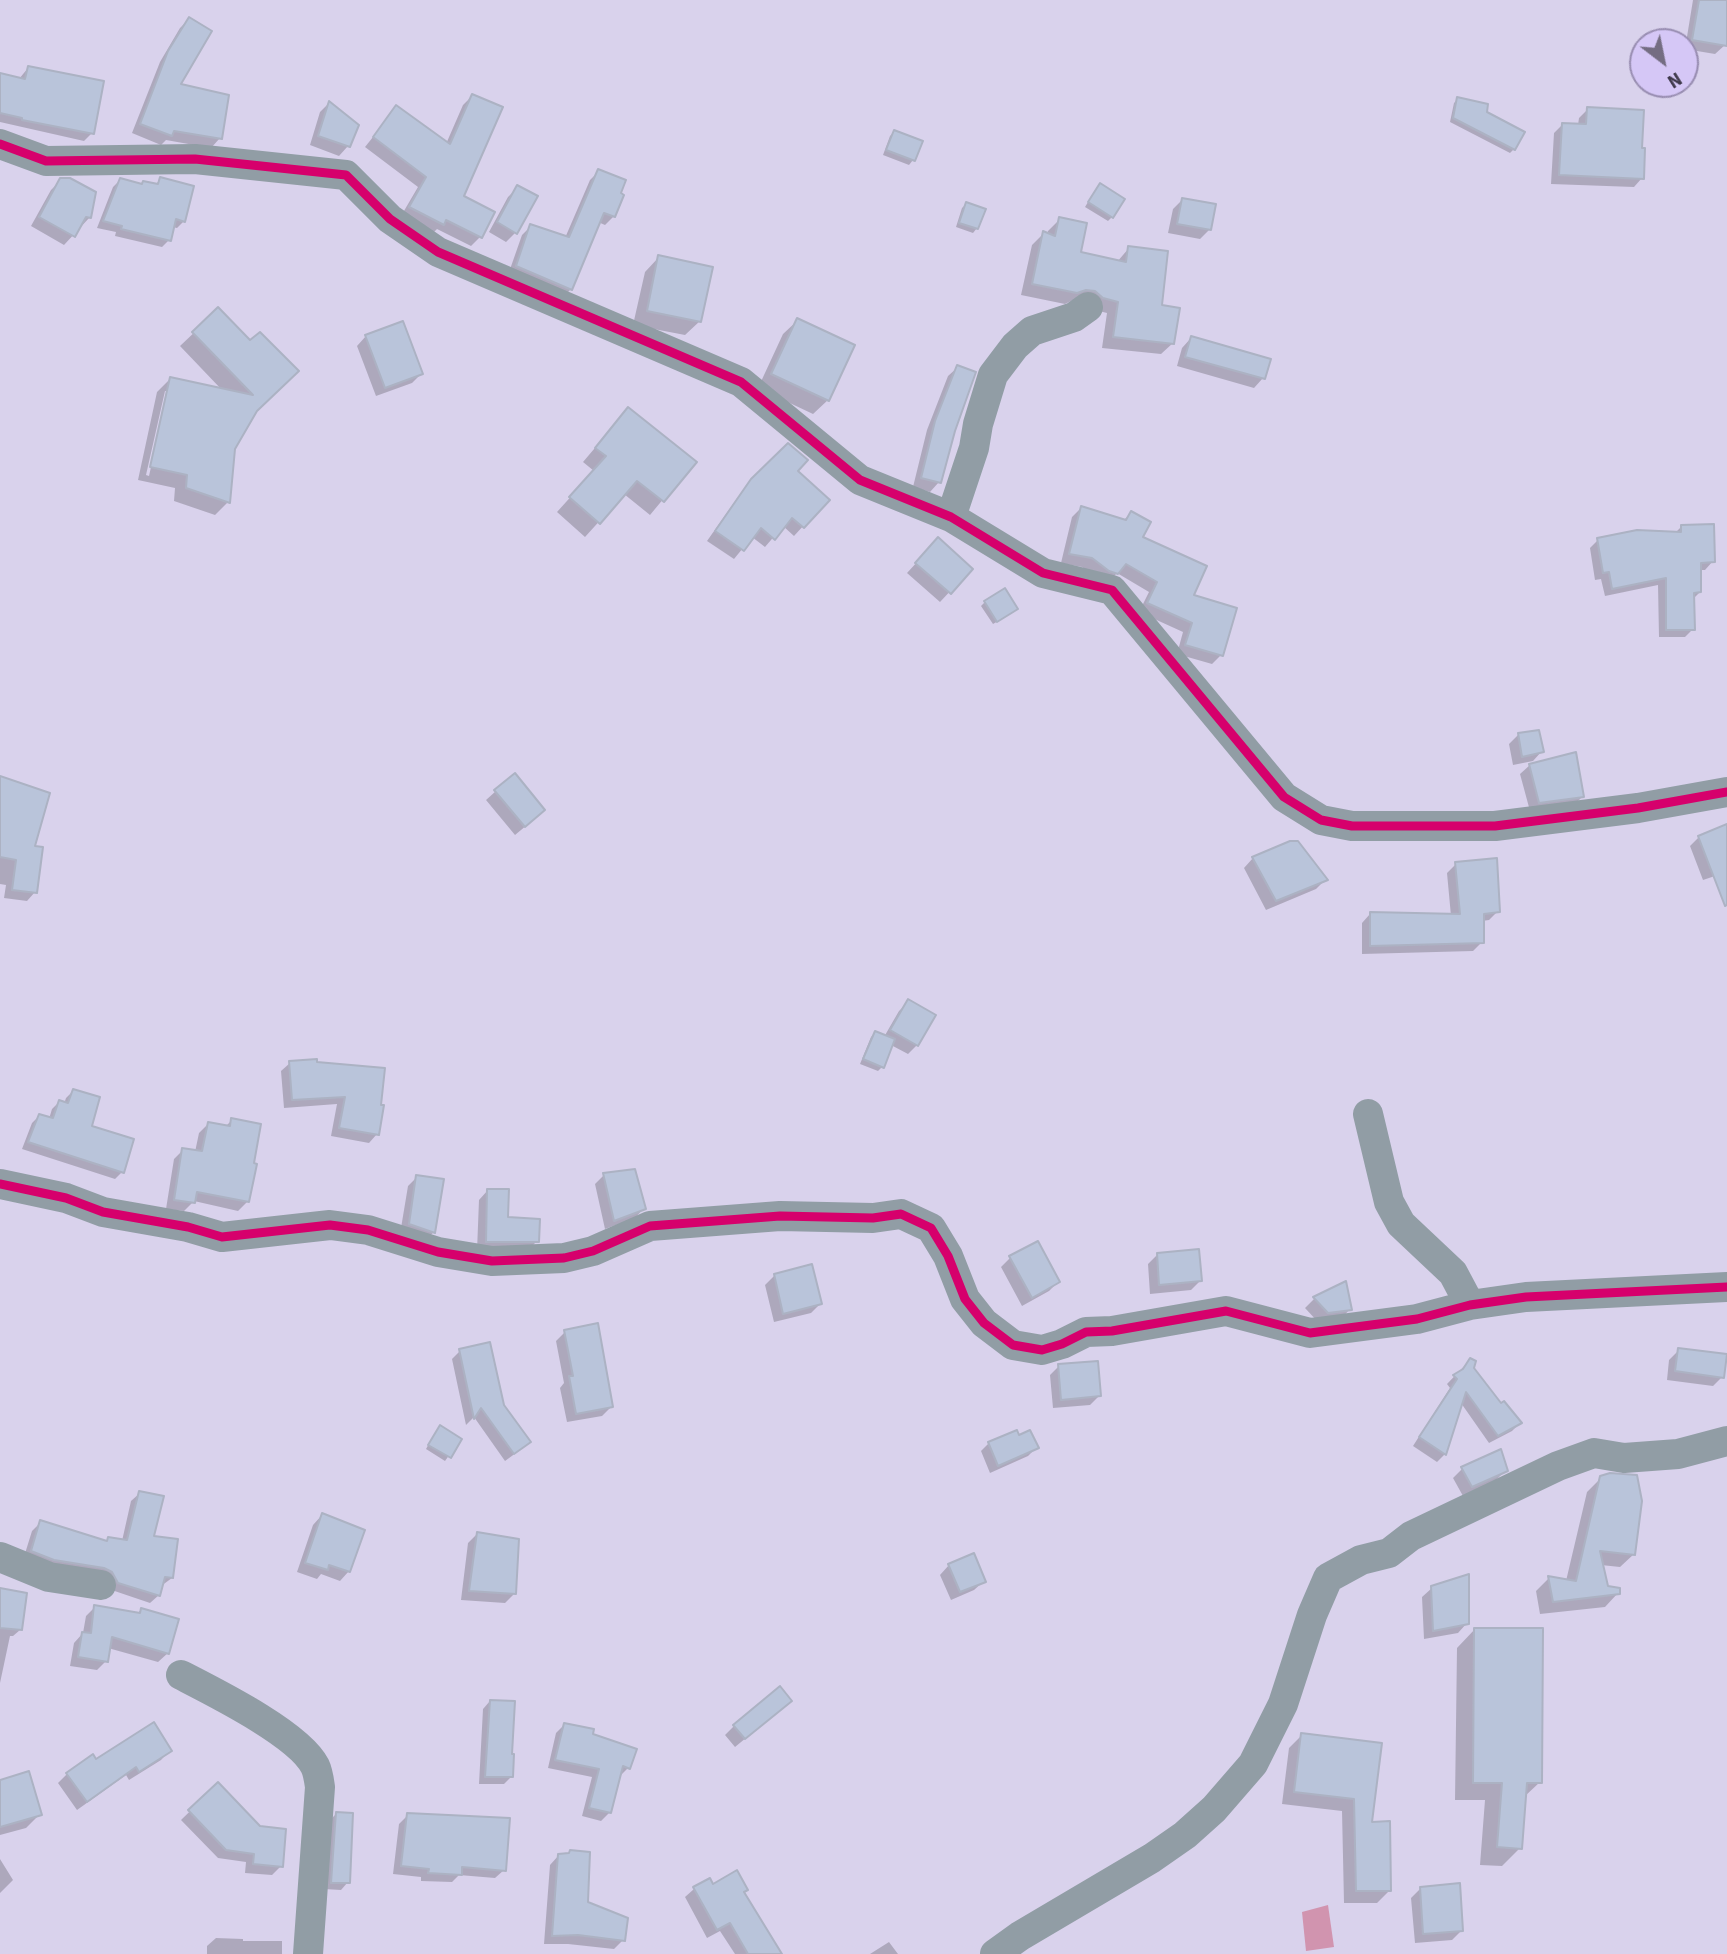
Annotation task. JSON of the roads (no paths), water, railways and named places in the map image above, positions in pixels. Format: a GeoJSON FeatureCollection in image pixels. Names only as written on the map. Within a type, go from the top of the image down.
{"type":"FeatureCollection","features":[{"type":"Feature","properties":{"kind":"street"},"geometry":{"type":"LineString","coordinates":[[0,144],[46,161],[195,159],[346,175],[390,219],[438,252],[741,382],[860,480],[951,517],[1043,573],[1112,590],[1284,797],[1321,820],[1352,826],[1495,826],[1638,808],[1727,792]]}},
{"type":"Feature","properties":{"kind":"street"},"geometry":{"type":"LineString","coordinates":[[951,517],[974,448],[978,424],[993,375],[1015,346],[1032,331],[1074,317],[1088,307]]}},
{"type":"Feature","properties":{"kind":"street"},"geometry":{"type":"LineString","coordinates":[[1368,1114],[1389,1202],[1401,1224],[1453,1273],[1470,1305]]}},
{"type":"Feature","properties":{"kind":"street"},"geometry":{"type":"LineString","coordinates":[[0,1184],[66,1198],[103,1212],[188,1227],[222,1237],[330,1225],[368,1230],[438,1252],[492,1261],[564,1258],[593,1251],[650,1226],[780,1216],[873,1218],[901,1214],[931,1228],[948,1256],[965,1299],[984,1323],[1013,1345],[1042,1350],[1086,1332],[1112,1331],[1226,1311],[1310,1333],[1417,1319],[1470,1305],[1526,1297],[1727,1287]]}},
{"type":"Feature","properties":{"kind":"street"},"geometry":{"type":"LineString","coordinates":[[995,1954],[1020,1936],[1152,1858],[1185,1835],[1214,1809],[1253,1764],[1283,1704],[1312,1615],[1328,1578],[1361,1560],[1390,1553],[1411,1536],[1559,1466],[1594,1453],[1624,1458],[1678,1454],[1727,1441]]}},
{"type":"Feature","properties":{"kind":"street"},"geometry":{"type":"LineString","coordinates":[[0,1557],[49,1577],[101,1585]]}},
{"type":"Feature","properties":{"kind":"street"},"geometry":{"type":"LineString","coordinates":[[181,1675],[239,1704],[303,1749],[315,1766],[320,1787],[308,1954]]}}]}
